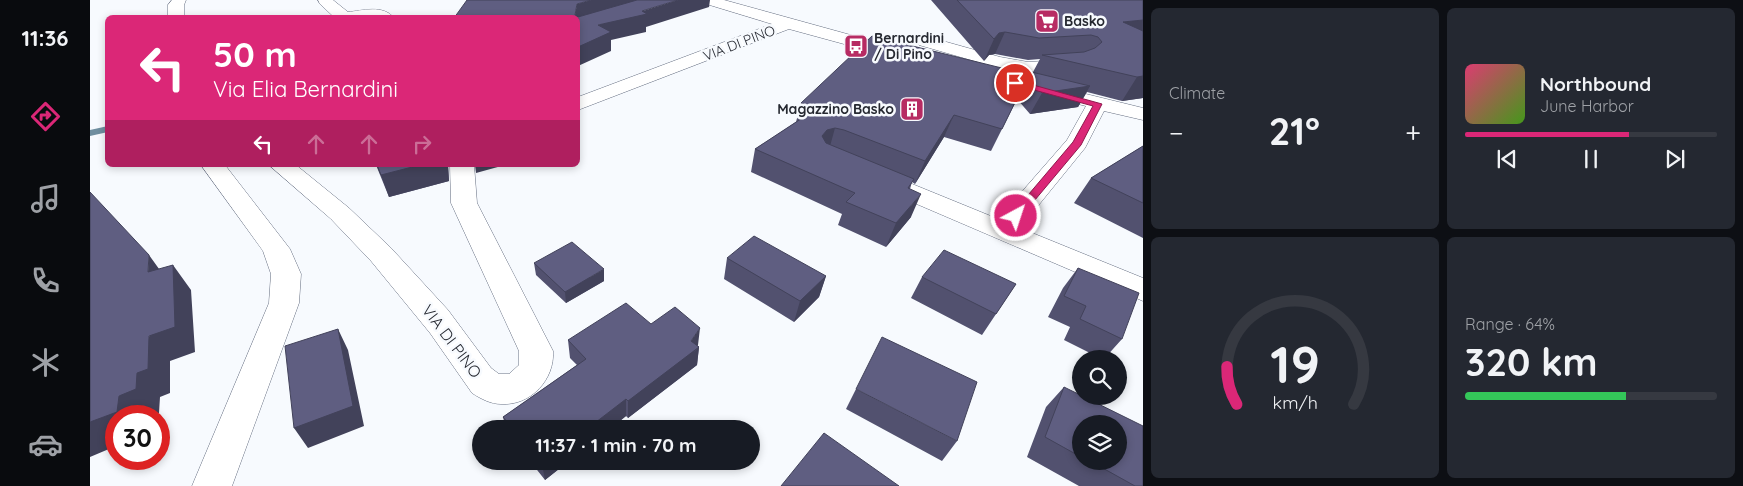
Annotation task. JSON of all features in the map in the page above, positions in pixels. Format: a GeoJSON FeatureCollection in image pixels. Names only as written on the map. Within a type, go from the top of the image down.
{"type":"FeatureCollection","features":[{"type":"Feature","properties":{"kind":"street"},"geometry":{"type":"LineString","coordinates":[[176,15],[176,5],[179,0]]}},
{"type":"Feature","properties":{"kind":"street"},"geometry":{"type":"LineString","coordinates":[[708,0],[788,24],[927,61],[1143,114]]}},
{"type":"Feature","properties":{"kind":"street"},"geometry":{"type":"LineString","coordinates":[[325,1],[342,15]]}},
{"type":"Feature","properties":{"kind":"street"},"geometry":{"type":"LineString","coordinates":[[369,15],[382,15]]}},
{"type":"Feature","properties":{"kind":"street","name":"VIA DI PINO"},"geometry":{"type":"LineString","coordinates":[[580,103],[788,24]]}},
{"type":"Feature","properties":{"kind":"street"},"geometry":{"type":"LineString","coordinates":[[925,41],[998,62],[1028,67],[1078,64],[1054,70],[1005,68],[971,71]]}},
{"type":"Feature","properties":{"kind":"street"},"geometry":{"type":"LineString","coordinates":[[1003,231],[1077,143],[1097,104]]}},
{"type":"Feature","properties":{"kind":"street"},"geometry":{"type":"LineString","coordinates":[[212,486],[284,303],[286,274],[276,249],[214,167]]}},
{"type":"Feature","properties":{"kind":"street","name":"VIA DI PINO"},"geometry":{"type":"LineString","coordinates":[[283,167],[347,219],[398,272],[449,333],[482,382],[491,387],[513,387],[524,383],[532,376],[537,368],[538,359],[536,351],[464,203],[462,167]]}},
{"type":"Feature","properties":{"kind":"street"},"geometry":{"type":"LineString","coordinates":[[866,174],[1143,290]]}},
{"type":"Feature","properties":{"kind":"building"},"geometry":{"type":"Polygon","coordinates":[[[467,0],[591,0],[577,4],[575,15],[456,15],[467,0]]]}},
{"type":"Feature","properties":{"kind":"building"},"geometry":{"type":"Polygon","coordinates":[[[637,0],[678,0],[642,11],[647,14],[598,25],[611,32],[580,46],[580,16],[637,0]]]}},
{"type":"Feature","properties":{"kind":"building","name":"Basko"},"geometry":{"type":"Polygon","coordinates":[[[957,0],[1143,0],[1143,20],[1123,22],[1143,31],[1143,76],[1137,77],[1042,55],[1084,52],[1095,48],[1102,42],[1098,37],[1091,35],[1039,38],[1005,32],[999,33],[994,39],[957,0]]]}},
{"type":"Feature","properties":{"kind":"building"},"geometry":{"type":"Polygon","coordinates":[[[872,36],[1022,73],[1019,69],[1090,86],[1042,93],[1027,78],[1002,129],[954,115],[925,161],[844,130],[835,128],[827,130],[822,136],[826,143],[914,179],[908,188],[921,194],[896,223],[846,202],[855,193],[755,149],[816,109],[801,103],[872,36]]]}},
{"type":"Feature","properties":{"kind":"building"},"geometry":{"type":"Polygon","coordinates":[[[1143,146],[1143,203],[1091,178],[1143,146]]]}},
{"type":"Feature","properties":{"kind":"building"},"geometry":{"type":"Polygon","coordinates":[[[378,167],[412,167],[381,175],[378,167]]]}},
{"type":"Feature","properties":{"kind":"building"},"geometry":{"type":"Polygon","coordinates":[[[90,192],[149,255],[148,272],[173,265],[175,327],[149,336],[148,369],[137,373],[136,389],[119,396],[118,405],[105,405],[105,416],[90,422],[90,192]]]}},
{"type":"Feature","properties":{"kind":"building"},"geometry":{"type":"Polygon","coordinates":[[[754,236],[826,276],[800,301],[727,258],[754,236]]]}},
{"type":"Feature","properties":{"kind":"building"},"geometry":{"type":"Polygon","coordinates":[[[572,242],[604,269],[565,292],[534,263],[572,242]]]}},
{"type":"Feature","properties":{"kind":"building"},"geometry":{"type":"Polygon","coordinates":[[[944,250],[1016,284],[996,314],[922,277],[944,250]]]}},
{"type":"Feature","properties":{"kind":"building"},"geometry":{"type":"Polygon","coordinates":[[[1078,268],[1139,293],[1122,339],[1080,319],[1086,306],[1064,296],[1078,268]]]}},
{"type":"Feature","properties":{"kind":"building"},"geometry":{"type":"Polygon","coordinates":[[[626,303],[651,324],[675,307],[700,328],[691,341],[699,347],[628,401],[626,399],[599,420],[506,420],[503,417],[586,359],[568,340],[626,303]]]}},
{"type":"Feature","properties":{"kind":"building"},"geometry":{"type":"Polygon","coordinates":[[[338,329],[353,406],[294,428],[285,346],[338,329]]]}},
{"type":"Feature","properties":{"kind":"building"},"geometry":{"type":"Polygon","coordinates":[[[882,337],[977,382],[957,441],[856,389],[882,337]]]}},
{"type":"Feature","properties":{"kind":"building"},"geometry":{"type":"Polygon","coordinates":[[[1064,387],[1072,391],[1072,405],[1100,405],[1121,415],[1072,415],[1072,452],[1045,437],[1064,387]]]}},
{"type":"Feature","properties":{"kind":"building"},"geometry":{"type":"Polygon","coordinates":[[[1127,418],[1143,426],[1143,486],[1135,486],[1106,470],[1127,470],[1127,418]]]}},
{"type":"Feature","properties":{"kind":"building"},"geometry":{"type":"Polygon","coordinates":[[[824,433],[899,486],[781,486],[824,433]]]}},
{"type":"Feature","properties":{"kind":"waterway"},"geometry":{"type":"LineString","coordinates":[[90,133],[105,130]]}},
{"type":"Feature","properties":{"kind":"place","name":"Basko"},"geometry":{"type":"Point","coordinates":[1047,21]}},
{"type":"Feature","properties":{"kind":"place","name":"Bernardini / Di Pino"},"geometry":{"type":"Point","coordinates":[856,46]}},
{"type":"Feature","properties":{"kind":"place","name":"Magazzino Basko"},"geometry":{"type":"Point","coordinates":[912,109]}},
{"type":"Feature","properties":{"kind":"route"},"geometry":{"type":"LineString","coordinates":[[1015,83],[1097,104],[1077,143],[1016,216]]}}]}
